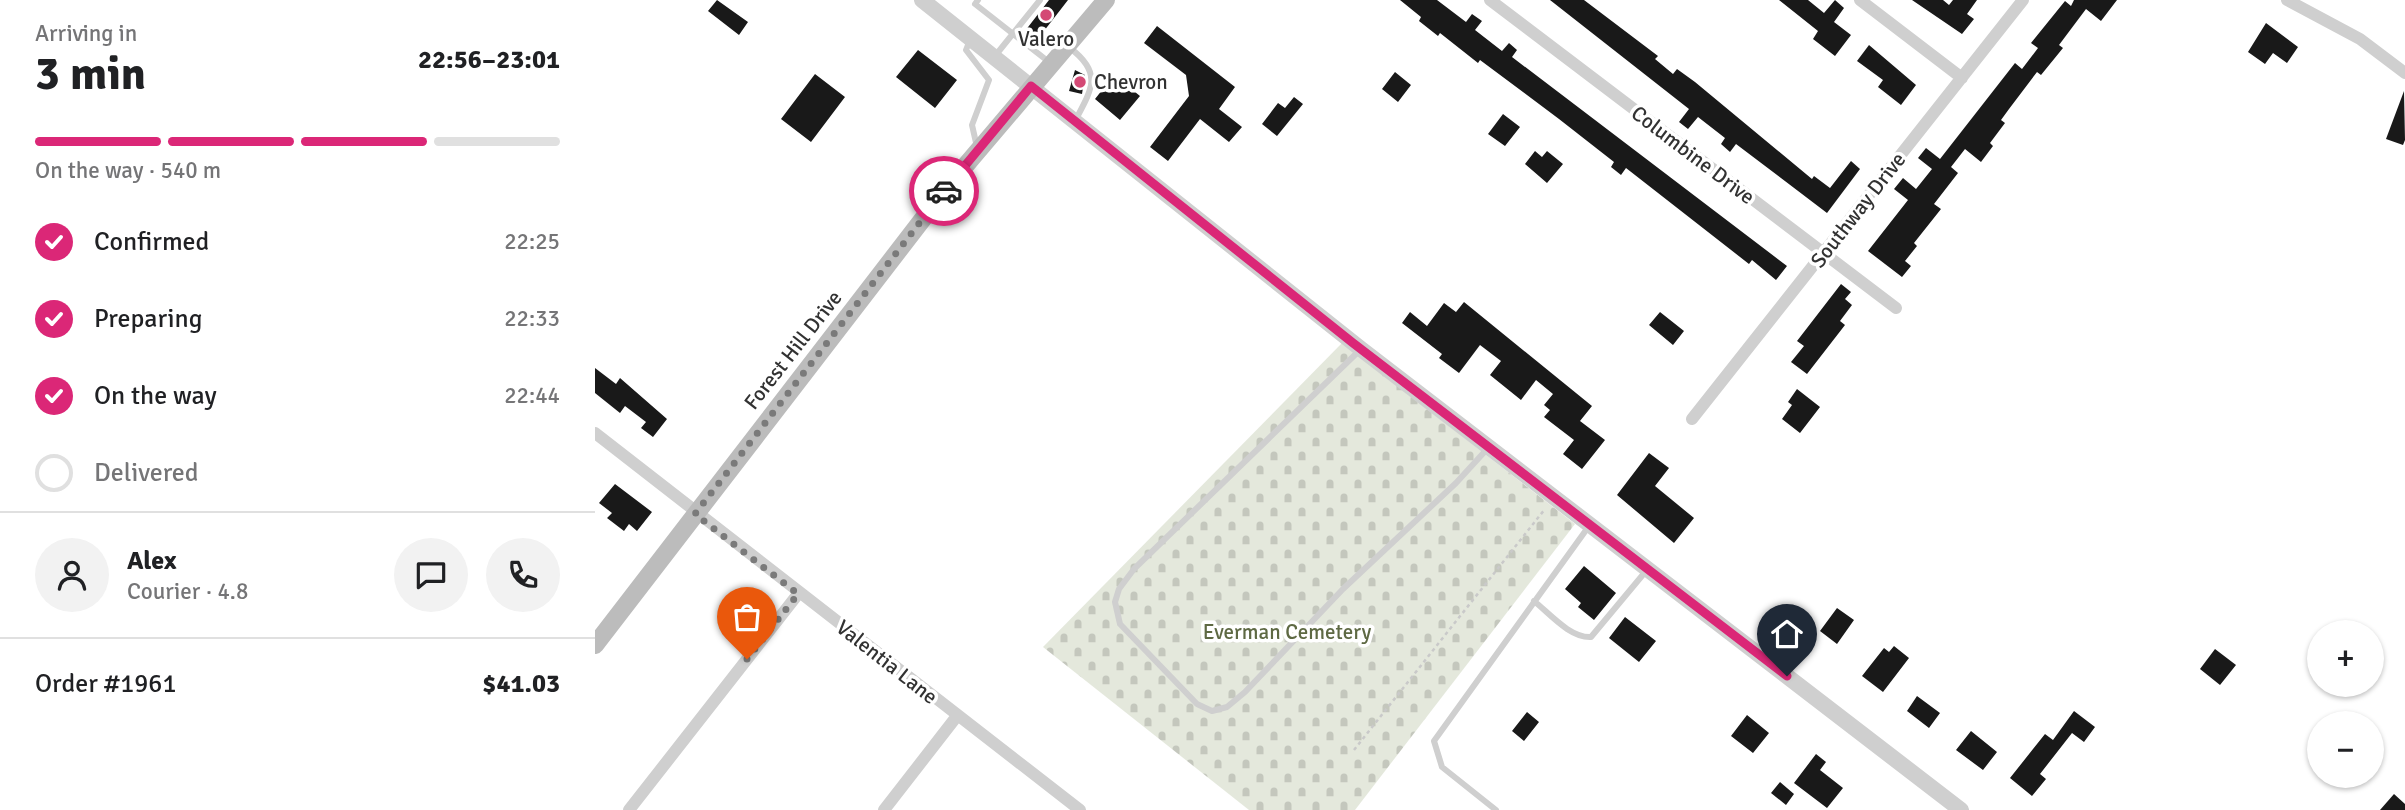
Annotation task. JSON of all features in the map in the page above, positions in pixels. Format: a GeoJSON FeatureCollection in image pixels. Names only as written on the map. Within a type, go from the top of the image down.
{"type":"FeatureCollection","features":[{"type":"Feature","properties":{"kind":"main road","name":"Forest Hill Drive"},"geometry":{"type":"LineString","coordinates":[[595,645],[977,149],[1105,0]]}},
{"type":"Feature","properties":{"kind":"street"},"geometry":{"type":"LineString","coordinates":[[922,0],[1361,349],[1961,810]]}},
{"type":"Feature","properties":{"kind":"street","name":"Columbine Drive"},"geometry":{"type":"LineString","coordinates":[[1490,0],[1896,308]]}},
{"type":"Feature","properties":{"kind":"street"},"geometry":{"type":"LineString","coordinates":[[1860,0],[1962,78]]}},
{"type":"Feature","properties":{"kind":"street","name":"Southway Drive"},"geometry":{"type":"LineString","coordinates":[[1692,419],[2023,0]]}},
{"type":"Feature","properties":{"kind":"street"},"geometry":{"type":"LineString","coordinates":[[2287,0],[2360,39],[2405,73]]}},
{"type":"Feature","properties":{"kind":"street","name":"Valentia Lane"},"geometry":{"type":"LineString","coordinates":[[595,433],[695,514],[1080,810]]}},
{"type":"Feature","properties":{"kind":"street"},"geometry":{"type":"LineString","coordinates":[[629,810],[798,594]]}},
{"type":"Feature","properties":{"kind":"street"},"geometry":{"type":"LineString","coordinates":[[884,810],[957,716]]}},
{"type":"Feature","properties":{"kind":"lane"},"geometry":{"type":"LineString","coordinates":[[978,0],[975,4],[1050,63]]}},
{"type":"Feature","properties":{"kind":"lane"},"geometry":{"type":"LineString","coordinates":[[994,57],[1040,0]]}},
{"type":"Feature","properties":{"kind":"lane"},"geometry":{"type":"LineString","coordinates":[[971,39],[966,50],[989,80],[972,125],[977,149]]}},
{"type":"Feature","properties":{"kind":"lane"},"geometry":{"type":"LineString","coordinates":[[1066,44],[1087,60],[1092,77],[1088,95],[1075,121]]}},
{"type":"Feature","properties":{"kind":"lane"},"geometry":{"type":"LineString","coordinates":[[1361,349],[1256,447],[1134,569],[1119,589],[1115,602],[1120,624],[1197,704],[1212,711],[1227,707],[1245,692],[1314,617],[1456,483],[1490,446]]}},
{"type":"Feature","properties":{"kind":"lane"},"geometry":{"type":"LineString","coordinates":[[1496,810],[1442,767],[1434,741],[1590,525]]}},
{"type":"Feature","properties":{"kind":"lane"},"geometry":{"type":"LineString","coordinates":[[1534,601],[1572,632],[1582,637],[1591,637],[1648,569]]}},
{"type":"Feature","properties":{"kind":"path"},"geometry":{"type":"LineString","coordinates":[[1354,750],[1554,497]]}},
{"type":"Feature","properties":{"kind":"green space","name":"Everman Cemetery"},"geometry":{"type":"Polygon","coordinates":[[[1342,343],[1575,524],[1355,810],[1249,810],[1043,647],[1342,343]]]}},
{"type":"Feature","properties":{"kind":"building"},"geometry":{"type":"Polygon","coordinates":[[[717,0],[748,22],[739,35],[708,11],[717,0]]]}},
{"type":"Feature","properties":{"kind":"building","name":"Valero"},"geometry":{"type":"Polygon","coordinates":[[[1049,0],[1068,0],[1037,40],[1025,31],[1049,0]]]}},
{"type":"Feature","properties":{"kind":"building"},"geometry":{"type":"Polygon","coordinates":[[[1400,0],[1437,0],[1466,22],[1472,14],[1482,21],[1475,30],[1502,51],[1509,43],[1517,50],[1512,57],[1787,266],[1776,280],[1752,260],[1749,264],[1626,168],[1621,175],[1611,167],[1614,162],[1480,60],[1478,63],[1440,33],[1438,36],[1419,21],[1421,17],[1400,0]]]}},
{"type":"Feature","properties":{"kind":"building"},"geometry":{"type":"Polygon","coordinates":[[[1550,0],[1584,0],[1658,56],[1655,59],[1673,74],[1677,69],[1695,82],[1812,179],[1814,176],[1830,188],[1851,161],[1860,169],[1827,213],[1736,144],[1730,152],[1721,144],[1725,138],[1698,117],[1688,129],[1679,122],[1689,109],[1550,0]]]}},
{"type":"Feature","properties":{"kind":"building"},"geometry":{"type":"Polygon","coordinates":[[[1779,0],[1808,0],[1824,13],[1835,0],[1844,8],[1834,22],[1851,35],[1835,56],[1813,39],[1818,31],[1779,0]]]}},
{"type":"Feature","properties":{"kind":"building"},"geometry":{"type":"Polygon","coordinates":[[[1912,0],[1943,0],[1949,5],[1953,0],[1977,0],[1967,14],[1974,19],[1962,34],[1912,0]]]}},
{"type":"Feature","properties":{"kind":"building"},"geometry":{"type":"Polygon","coordinates":[[[2074,0],[2117,0],[2101,21],[2086,9],[2059,45],[2063,48],[2041,75],[2037,72],[2001,120],[2005,123],[1990,143],[1993,146],[1981,162],[1965,149],[1951,167],[1958,173],[1934,204],[1941,209],[1914,243],[1917,246],[1905,261],[1911,266],[1902,277],[1868,251],[1908,200],[1894,189],[1903,178],[1916,189],[1932,169],[1918,158],[1926,148],[1940,159],[2015,63],[2022,69],[2038,48],[2031,43],[2065,1],[2071,6],[2074,0]]]}},
{"type":"Feature","properties":{"kind":"building"},"geometry":{"type":"Polygon","coordinates":[[[2266,23],[2298,47],[2287,63],[2273,53],[2265,64],[2248,52],[2266,23]]]}},
{"type":"Feature","properties":{"kind":"building"},"geometry":{"type":"Polygon","coordinates":[[[1157,26],[1235,87],[1219,109],[1242,127],[1229,142],[1200,119],[1168,161],[1150,147],[1189,96],[1186,75],[1144,43],[1157,26]]]}},
{"type":"Feature","properties":{"kind":"building"},"geometry":{"type":"Polygon","coordinates":[[[1869,45],[1916,85],[1901,105],[1878,87],[1883,80],[1857,61],[1869,45]]]}},
{"type":"Feature","properties":{"kind":"building"},"geometry":{"type":"Polygon","coordinates":[[[918,50],[957,80],[935,108],[896,77],[918,50]]]}},
{"type":"Feature","properties":{"kind":"building","name":"Chevron"},"geometry":{"type":"Polygon","coordinates":[[[1075,70],[1085,75],[1082,94],[1069,91],[1075,70]]]}},
{"type":"Feature","properties":{"kind":"building"},"geometry":{"type":"Polygon","coordinates":[[[1395,72],[1411,85],[1398,102],[1382,89],[1395,72]]]}},
{"type":"Feature","properties":{"kind":"building"},"geometry":{"type":"Polygon","coordinates":[[[815,74],[845,97],[811,142],[781,119],[815,74]]]}},
{"type":"Feature","properties":{"kind":"building"},"geometry":{"type":"Polygon","coordinates":[[[1114,75],[1140,96],[1120,120],[1095,99],[1114,75]]]}},
{"type":"Feature","properties":{"kind":"building"},"geometry":{"type":"Polygon","coordinates":[[[2404,91],[2405,140],[2403,145],[2386,139],[2404,91]]]}},
{"type":"Feature","properties":{"kind":"building"},"geometry":{"type":"Polygon","coordinates":[[[1294,97],[1303,104],[1277,136],[1262,124],[1278,103],[1285,108],[1294,97]]]}},
{"type":"Feature","properties":{"kind":"building"},"geometry":{"type":"Polygon","coordinates":[[[1503,114],[1520,127],[1505,146],[1488,134],[1503,114]]]}},
{"type":"Feature","properties":{"kind":"building"},"geometry":{"type":"Polygon","coordinates":[[[1535,151],[1542,157],[1547,151],[1563,164],[1547,183],[1525,164],[1535,151]]]}},
{"type":"Feature","properties":{"kind":"building"},"geometry":{"type":"Polygon","coordinates":[[[1841,284],[1851,292],[1845,299],[1852,305],[1840,321],[1845,325],[1807,374],[1791,362],[1804,346],[1797,341],[1841,284]]]}},
{"type":"Feature","properties":{"kind":"building"},"geometry":{"type":"Polygon","coordinates":[[[1464,302],[1592,406],[1580,421],[1605,440],[1582,469],[1563,454],[1574,440],[1544,417],[1550,410],[1544,405],[1553,394],[1536,380],[1521,400],[1490,375],[1501,361],[1480,345],[1459,373],[1439,358],[1442,354],[1402,323],[1410,312],[1427,326],[1444,303],[1456,312],[1464,302]]]}},
{"type":"Feature","properties":{"kind":"building"},"geometry":{"type":"Polygon","coordinates":[[[1660,312],[1684,331],[1673,345],[1649,325],[1660,312]]]}},
{"type":"Feature","properties":{"kind":"building"},"geometry":{"type":"Polygon","coordinates":[[[595,368],[616,384],[620,378],[667,419],[653,437],[641,428],[646,422],[625,406],[620,413],[595,393],[595,368]]]}},
{"type":"Feature","properties":{"kind":"building"},"geometry":{"type":"Polygon","coordinates":[[[1797,389],[1820,407],[1800,433],[1782,419],[1792,405],[1788,402],[1797,389]]]}},
{"type":"Feature","properties":{"kind":"building"},"geometry":{"type":"Polygon","coordinates":[[[1649,453],[1669,468],[1655,486],[1694,518],[1674,543],[1617,495],[1649,453]]]}},
{"type":"Feature","properties":{"kind":"building"},"geometry":{"type":"Polygon","coordinates":[[[615,484],[652,512],[637,531],[629,524],[624,531],[607,518],[612,513],[599,503],[615,484]]]}},
{"type":"Feature","properties":{"kind":"building"},"geometry":{"type":"Polygon","coordinates":[[[1584,566],[1616,593],[1594,620],[1578,607],[1581,603],[1565,589],[1584,566]]]}},
{"type":"Feature","properties":{"kind":"building"},"geometry":{"type":"Polygon","coordinates":[[[1837,608],[1854,620],[1837,644],[1820,631],[1837,608]]]}},
{"type":"Feature","properties":{"kind":"building"},"geometry":{"type":"Polygon","coordinates":[[[1625,617],[1656,641],[1639,662],[1609,638],[1625,617]]]}},
{"type":"Feature","properties":{"kind":"building"},"geometry":{"type":"Polygon","coordinates":[[[1894,646],[1909,658],[1883,692],[1862,676],[1884,648],[1889,652],[1894,646]]]}},
{"type":"Feature","properties":{"kind":"building"},"geometry":{"type":"Polygon","coordinates":[[[2215,649],[2236,665],[2220,685],[2200,669],[2215,649]]]}},
{"type":"Feature","properties":{"kind":"building"},"geometry":{"type":"Polygon","coordinates":[[[1917,696],[1940,713],[1929,728],[1907,711],[1917,696]]]}},
{"type":"Feature","properties":{"kind":"building"},"geometry":{"type":"Polygon","coordinates":[[[2074,711],[2095,727],[2084,742],[2072,733],[2040,774],[2046,779],[2032,796],[2010,778],[2045,734],[2053,740],[2074,711]]]}},
{"type":"Feature","properties":{"kind":"building"},"geometry":{"type":"Polygon","coordinates":[[[1527,712],[1539,722],[1524,741],[1512,731],[1527,712]]]}},
{"type":"Feature","properties":{"kind":"building"},"geometry":{"type":"Polygon","coordinates":[[[1747,715],[1769,733],[1753,753],[1731,736],[1747,715]]]}},
{"type":"Feature","properties":{"kind":"building"},"geometry":{"type":"Polygon","coordinates":[[[1971,731],[1997,752],[1983,770],[1956,750],[1971,731]]]}},
{"type":"Feature","properties":{"kind":"building"},"geometry":{"type":"Polygon","coordinates":[[[1816,754],[1826,762],[1820,770],[1843,788],[1827,808],[1794,783],[1816,754]]]}},
{"type":"Feature","properties":{"kind":"building"},"geometry":{"type":"Polygon","coordinates":[[[1780,782],[1794,794],[1786,805],[1771,793],[1780,782]]]}},
{"type":"Feature","properties":{"kind":"building"},"geometry":{"type":"Polygon","coordinates":[[[2394,794],[2405,804],[2405,810],[2380,810],[2394,794]]]}},
{"type":"Feature","properties":{"kind":"way so far"},"geometry":{"type":"LineString","coordinates":[[747,659],[798,594],[695,514],[944,191]]}},
{"type":"Feature","properties":{"kind":"place","name":"Valero"},"geometry":{"type":"Point","coordinates":[1046,15]}},
{"type":"Feature","properties":{"kind":"place","name":"Chevron"},"geometry":{"type":"Point","coordinates":[1080,82]}},
{"type":"Feature","properties":{"kind":"route"},"geometry":{"type":"LineString","coordinates":[[944,191],[1031,86],[1353,343],[1787,676]]}}]}
